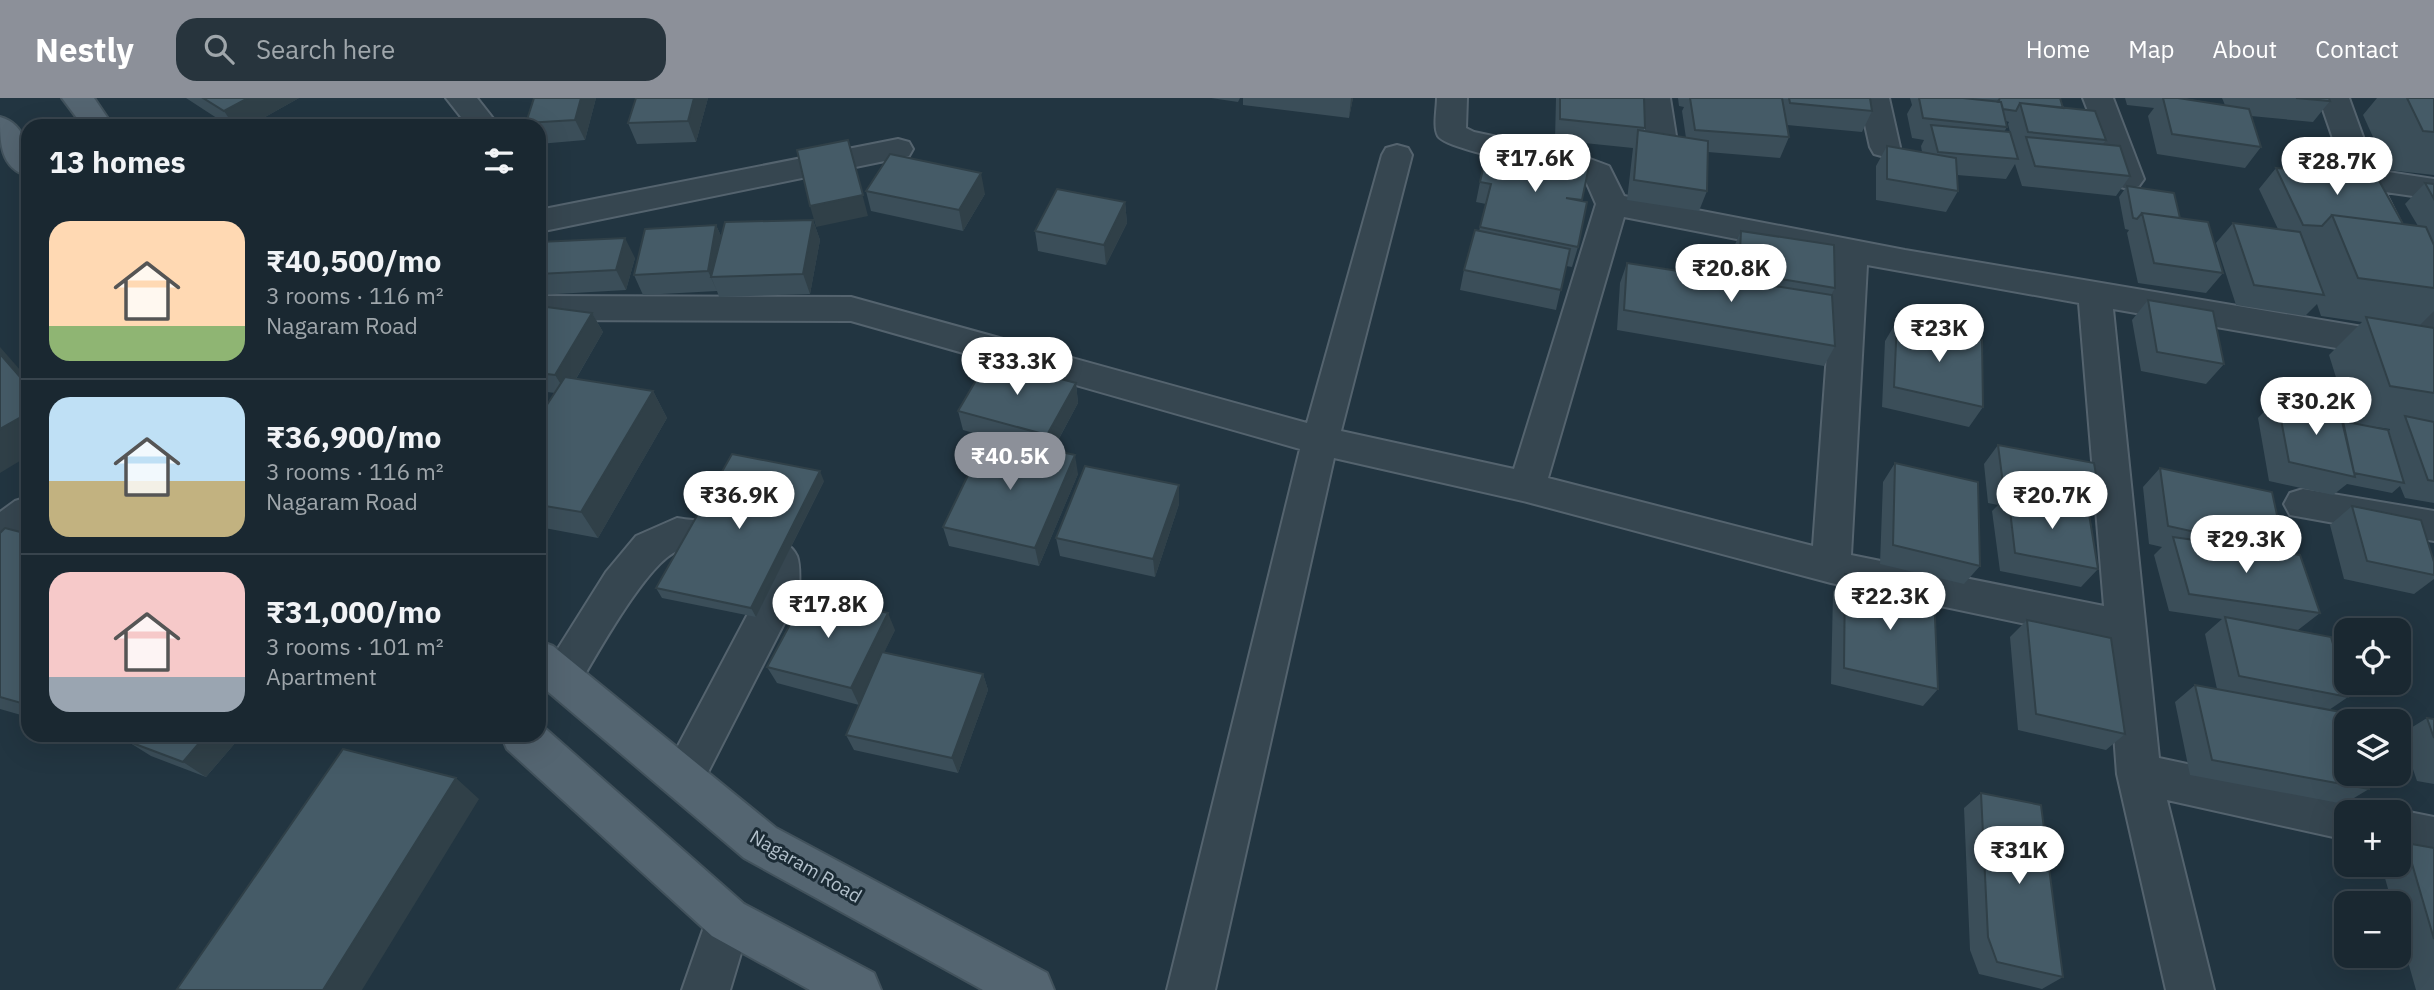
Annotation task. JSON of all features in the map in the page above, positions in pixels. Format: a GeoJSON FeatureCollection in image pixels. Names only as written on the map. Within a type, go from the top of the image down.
{"type":"FeatureCollection","features":[{"type":"Feature","properties":{"kind":"main road"},"geometry":{"type":"LineString","coordinates":[[77,98],[95,119]]}},
{"type":"Feature","properties":{"kind":"main road"},"geometry":{"type":"LineString","coordinates":[[0,127],[21,156]]}},
{"type":"Feature","properties":{"kind":"main road","name":"Nagaram Road"},"geometry":{"type":"LineString","coordinates":[[550,668],[760,843],[1030,990]]}},
{"type":"Feature","properties":{"kind":"main road"},"geometry":{"type":"LineString","coordinates":[[530,742],[728,920],[857,990]]}},
{"type":"Feature","properties":{"kind":"street"},"geometry":{"type":"LineString","coordinates":[[461,98],[478,119]]}},
{"type":"Feature","properties":{"kind":"street"},"geometry":{"type":"LineString","coordinates":[[1452,98],[1451,133],[1465,139],[1574,163],[1598,173],[1612,204],[1527,487]]}},
{"type":"Feature","properties":{"kind":"street"},"geometry":{"type":"LineString","coordinates":[[1655,98],[1662,142]]}},
{"type":"Feature","properties":{"kind":"street"},"geometry":{"type":"LineString","coordinates":[[1874,98],[1885,147]]}},
{"type":"Feature","properties":{"kind":"street"},"geometry":{"type":"LineString","coordinates":[[2098,98],[2127,178]]}},
{"type":"Feature","properties":{"kind":"street"},"geometry":{"type":"LineString","coordinates":[[2334,98],[2363,180],[2434,323]]}},
{"type":"Feature","properties":{"kind":"street"},"geometry":{"type":"LineString","coordinates":[[546,220],[898,149]]}},
{"type":"Feature","properties":{"kind":"street"},"geometry":{"type":"LineString","coordinates":[[1191,990],[1320,441],[1397,155]]}},
{"type":"Feature","properties":{"kind":"street"},"geometry":{"type":"LineString","coordinates":[[2363,180],[2434,189]]}},
{"type":"Feature","properties":{"kind":"street"},"geometry":{"type":"LineString","coordinates":[[1612,204],[1852,251],[2434,352]]}},
{"type":"Feature","properties":{"kind":"street"},"geometry":{"type":"LineString","coordinates":[[1831,566],[1852,251]]}},
{"type":"Feature","properties":{"kind":"street"},"geometry":{"type":"LineString","coordinates":[[2095,294],[2139,774],[2190,990]]}},
{"type":"Feature","properties":{"kind":"street"},"geometry":{"type":"LineString","coordinates":[[546,308],[851,309],[1320,441],[1527,487],[1831,566],[2126,628]]}},
{"type":"Feature","properties":{"kind":"street"},"geometry":{"type":"LineString","coordinates":[[2303,504],[2434,526]]}},
{"type":"Feature","properties":{"kind":"street"},"geometry":{"type":"LineString","coordinates":[[0,534],[21,518]]}},
{"type":"Feature","properties":{"kind":"street"},"geometry":{"type":"LineString","coordinates":[[550,668],[650,547],[677,534],[760,547],[779,560],[779,594],[683,778]]}},
{"type":"Feature","properties":{"kind":"street"},"geometry":{"type":"LineString","coordinates":[[2139,774],[2334,817]]}},
{"type":"Feature","properties":{"kind":"street"},"geometry":{"type":"LineString","coordinates":[[2411,833],[2434,838]]}},
{"type":"Feature","properties":{"kind":"street"},"geometry":{"type":"LineString","coordinates":[[706,990],[728,920]]}},
{"type":"Feature","properties":{"kind":"building"},"geometry":{"type":"Polygon","coordinates":[[[203,98],[248,98],[224,111],[203,98]]]}},
{"type":"Feature","properties":{"kind":"building"},"geometry":{"type":"Polygon","coordinates":[[[534,98],[581,98],[575,120],[546,122],[546,119],[527,119],[534,98]]]}},
{"type":"Feature","properties":{"kind":"building"},"geometry":{"type":"Polygon","coordinates":[[[636,98],[694,98],[688,121],[628,123],[636,98]]]}},
{"type":"Feature","properties":{"kind":"building"},"geometry":{"type":"Polygon","coordinates":[[[1560,98],[1644,98],[1645,128],[1560,119],[1560,98]]]}},
{"type":"Feature","properties":{"kind":"building"},"geometry":{"type":"Polygon","coordinates":[[[1690,98],[1782,98],[1789,137],[1695,130],[1690,98]]]}},
{"type":"Feature","properties":{"kind":"building"},"geometry":{"type":"Polygon","coordinates":[[[1789,98],[1870,98],[1872,111],[1790,103],[1789,98]]]}},
{"type":"Feature","properties":{"kind":"building"},"geometry":{"type":"Polygon","coordinates":[[[1919,98],[1963,98],[2001,102],[2007,127],[1923,118],[1919,98]]]}},
{"type":"Feature","properties":{"kind":"building"},"geometry":{"type":"Polygon","coordinates":[[[2000,98],[2060,98],[2063,108],[2020,103],[2016,111],[2003,109],[2001,102],[1998,102],[2000,98]]]}},
{"type":"Feature","properties":{"kind":"building"},"geometry":{"type":"Polygon","coordinates":[[[2163,98],[2249,109],[2261,147],[2172,134],[2163,98]]]}},
{"type":"Feature","properties":{"kind":"building"},"geometry":{"type":"Polygon","coordinates":[[[2296,98],[2329,98],[2330,101],[2296,98]]]}},
{"type":"Feature","properties":{"kind":"building"},"geometry":{"type":"Polygon","coordinates":[[[2407,98],[2434,98],[2434,132],[2423,131],[2407,98]]]}},
{"type":"Feature","properties":{"kind":"building"},"geometry":{"type":"Polygon","coordinates":[[[2020,103],[2095,111],[2106,140],[2028,132],[2020,103]]]}},
{"type":"Feature","properties":{"kind":"building"},"geometry":{"type":"Polygon","coordinates":[[[1931,125],[2010,132],[2018,159],[1938,152],[1931,125]]]}},
{"type":"Feature","properties":{"kind":"building"},"geometry":{"type":"Polygon","coordinates":[[[1638,130],[1708,141],[1707,191],[1634,180],[1638,130]]]}},
{"type":"Feature","properties":{"kind":"building"},"geometry":{"type":"Polygon","coordinates":[[[2026,137],[2120,146],[2130,176],[2035,166],[2026,137]]]}},
{"type":"Feature","properties":{"kind":"building"},"geometry":{"type":"Polygon","coordinates":[[[848,140],[863,195],[810,206],[797,150],[848,140]]]}},
{"type":"Feature","properties":{"kind":"building"},"geometry":{"type":"Polygon","coordinates":[[[1489,143],[1590,161],[1582,200],[1566,198],[1587,202],[1578,247],[1480,227],[1491,184],[1480,182],[1489,143]]]}},
{"type":"Feature","properties":{"kind":"building"},"geometry":{"type":"Polygon","coordinates":[[[1887,146],[1956,158],[1958,191],[1887,179],[1887,146]]]}},
{"type":"Feature","properties":{"kind":"building"},"geometry":{"type":"Polygon","coordinates":[[[890,154],[981,173],[959,210],[866,191],[890,154]]]}},
{"type":"Feature","properties":{"kind":"building"},"geometry":{"type":"Polygon","coordinates":[[[2276,168],[2377,177],[2403,224],[2332,215],[2322,226],[2303,225],[2276,168]]]}},
{"type":"Feature","properties":{"kind":"building"},"geometry":{"type":"Polygon","coordinates":[[[2425,183],[2434,184],[2434,199],[2425,183]]]}},
{"type":"Feature","properties":{"kind":"building"},"geometry":{"type":"Polygon","coordinates":[[[2127,186],[2174,193],[2180,218],[2142,213],[2137,219],[2133,218],[2127,186]]]}},
{"type":"Feature","properties":{"kind":"building"},"geometry":{"type":"Polygon","coordinates":[[[1057,189],[1125,202],[1104,245],[1035,231],[1057,189]]]}},
{"type":"Feature","properties":{"kind":"building"},"geometry":{"type":"Polygon","coordinates":[[[2142,213],[2208,222],[2223,273],[2154,263],[2142,213]]]}},
{"type":"Feature","properties":{"kind":"building"},"geometry":{"type":"Polygon","coordinates":[[[2332,215],[2426,227],[2434,245],[2434,288],[2358,278],[2332,215]]]}},
{"type":"Feature","properties":{"kind":"building"},"geometry":{"type":"Polygon","coordinates":[[[813,220],[803,274],[711,277],[725,222],[813,220]]]}},
{"type":"Feature","properties":{"kind":"building"},"geometry":{"type":"Polygon","coordinates":[[[2233,223],[2300,232],[2324,295],[2254,285],[2233,223]]]}},
{"type":"Feature","properties":{"kind":"building"},"geometry":{"type":"Polygon","coordinates":[[[716,225],[708,271],[634,275],[645,229],[716,225]]]}},
{"type":"Feature","properties":{"kind":"building"},"geometry":{"type":"Polygon","coordinates":[[[1475,230],[1570,249],[1561,290],[1464,270],[1475,230]]]}},
{"type":"Feature","properties":{"kind":"building"},"geometry":{"type":"Polygon","coordinates":[[[1741,231],[1834,245],[1835,288],[1739,272],[1741,231]]]}},
{"type":"Feature","properties":{"kind":"building"},"geometry":{"type":"Polygon","coordinates":[[[625,238],[616,270],[546,274],[546,242],[625,238]]]}},
{"type":"Feature","properties":{"kind":"building"},"geometry":{"type":"Polygon","coordinates":[[[1627,263],[1832,295],[1835,346],[1624,310],[1627,263]]]}},
{"type":"Feature","properties":{"kind":"building"},"geometry":{"type":"Polygon","coordinates":[[[2148,300],[2213,311],[2224,364],[2157,352],[2148,300]]]}},
{"type":"Feature","properties":{"kind":"building"},"geometry":{"type":"Polygon","coordinates":[[[546,307],[592,313],[555,375],[546,374],[546,307]]]}},
{"type":"Feature","properties":{"kind":"building"},"geometry":{"type":"Polygon","coordinates":[[[2366,317],[2434,328],[2434,393],[2390,386],[2366,317]]]}},
{"type":"Feature","properties":{"kind":"building"},"geometry":{"type":"Polygon","coordinates":[[[1897,321],[1982,340],[1983,407],[1894,387],[1897,321]]]}},
{"type":"Feature","properties":{"kind":"building"},"geometry":{"type":"Polygon","coordinates":[[[0,354],[21,378],[21,417],[0,429],[0,354]]]}},
{"type":"Feature","properties":{"kind":"building"},"geometry":{"type":"Polygon","coordinates":[[[988,360],[1076,383],[1047,435],[958,411],[988,360]]]}},
{"type":"Feature","properties":{"kind":"building"},"geometry":{"type":"Polygon","coordinates":[[[565,377],[653,391],[581,512],[546,506],[546,406],[565,377]]]}},
{"type":"Feature","properties":{"kind":"building"},"geometry":{"type":"Polygon","coordinates":[[[2277,398],[2341,412],[2355,477],[2289,462],[2277,398]]]}},
{"type":"Feature","properties":{"kind":"building"},"geometry":{"type":"Polygon","coordinates":[[[2405,416],[2434,422],[2434,481],[2428,480],[2405,416]]]}},
{"type":"Feature","properties":{"kind":"building"},"geometry":{"type":"Polygon","coordinates":[[[2342,421],[2388,430],[2404,483],[2354,473],[2342,421]]]}},
{"type":"Feature","properties":{"kind":"building"},"geometry":{"type":"Polygon","coordinates":[[[987,436],[1075,455],[1035,548],[943,527],[987,436]]]}},
{"type":"Feature","properties":{"kind":"building"},"geometry":{"type":"Polygon","coordinates":[[[1998,445],[2094,463],[2101,503],[2003,484],[1998,445]]]}},
{"type":"Feature","properties":{"kind":"building"},"geometry":{"type":"Polygon","coordinates":[[[732,454],[820,471],[751,608],[656,588],[732,454]]]}},
{"type":"Feature","properties":{"kind":"building"},"geometry":{"type":"Polygon","coordinates":[[[1895,463],[1978,482],[1980,566],[1893,545],[1895,463]]]}},
{"type":"Feature","properties":{"kind":"building"},"geometry":{"type":"Polygon","coordinates":[[[1085,466],[1179,485],[1153,559],[1056,538],[1085,466]]]}},
{"type":"Feature","properties":{"kind":"building"},"geometry":{"type":"Polygon","coordinates":[[[2160,468],[2272,492],[2285,552],[2168,526],[2160,468]]]}},
{"type":"Feature","properties":{"kind":"building"},"geometry":{"type":"Polygon","coordinates":[[[2008,493],[2088,508],[2098,569],[2015,553],[2008,493]]]}},
{"type":"Feature","properties":{"kind":"building"},"geometry":{"type":"Polygon","coordinates":[[[2352,506],[2421,520],[2434,562],[2434,575],[2367,561],[2352,506]]]}},
{"type":"Feature","properties":{"kind":"building"},"geometry":{"type":"Polygon","coordinates":[[[5,528],[21,532],[21,703],[0,697],[0,533],[5,528]]]}},
{"type":"Feature","properties":{"kind":"building"},"geometry":{"type":"Polygon","coordinates":[[[2173,537],[2300,555],[2320,613],[2189,594],[2173,537]]]}},
{"type":"Feature","properties":{"kind":"building"},"geometry":{"type":"Polygon","coordinates":[[[1845,574],[1934,594],[1938,689],[1844,668],[1845,574]]]}},
{"type":"Feature","properties":{"kind":"building"},"geometry":{"type":"Polygon","coordinates":[[[807,593],[888,613],[851,688],[767,667],[807,593]]]}},
{"type":"Feature","properties":{"kind":"building"},"geometry":{"type":"Polygon","coordinates":[[[2225,617],[2331,637],[2334,648],[2334,694],[2239,676],[2225,617]]]}},
{"type":"Feature","properties":{"kind":"building"},"geometry":{"type":"Polygon","coordinates":[[[2027,620],[2111,638],[2125,734],[2036,714],[2027,620]]]}},
{"type":"Feature","properties":{"kind":"building"},"geometry":{"type":"Polygon","coordinates":[[[882,652],[983,674],[952,758],[846,735],[882,652]]]}},
{"type":"Feature","properties":{"kind":"building"},"geometry":{"type":"Polygon","coordinates":[[[2195,685],[2334,711],[2334,783],[2212,760],[2195,685]]]}},
{"type":"Feature","properties":{"kind":"building"},"geometry":{"type":"Polygon","coordinates":[[[2427,718],[2434,719],[2434,738],[2427,718]]]}},
{"type":"Feature","properties":{"kind":"building"},"geometry":{"type":"Polygon","coordinates":[[[130,742],[200,742],[183,762],[130,742]]]}},
{"type":"Feature","properties":{"kind":"building"},"geometry":{"type":"Polygon","coordinates":[[[343,749],[456,778],[323,990],[177,989],[343,749]]]}},
{"type":"Feature","properties":{"kind":"building"},"geometry":{"type":"Polygon","coordinates":[[[1981,793],[2041,805],[2063,977],[1997,962],[1988,937],[1981,793]]]}},
{"type":"Feature","properties":{"kind":"building"},"geometry":{"type":"Polygon","coordinates":[[[2411,844],[2434,848],[2434,939],[2411,860],[2411,844]]]}}]}
